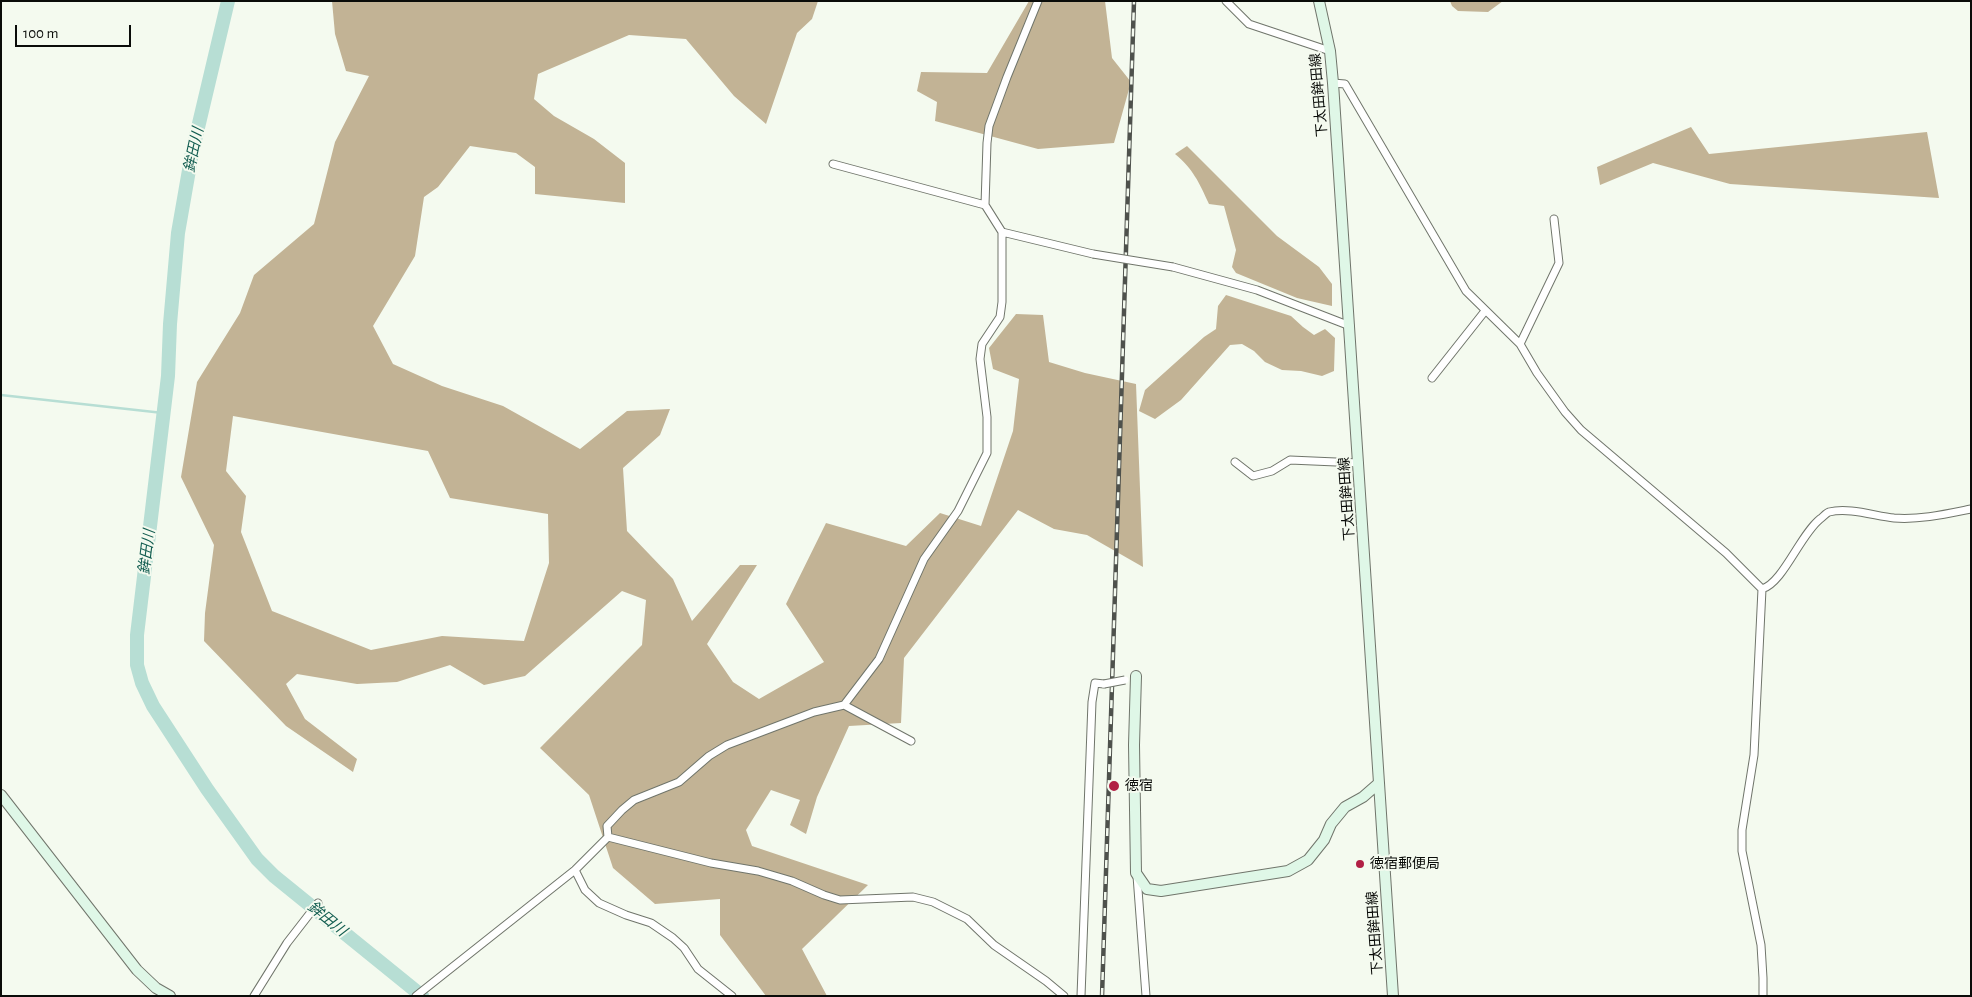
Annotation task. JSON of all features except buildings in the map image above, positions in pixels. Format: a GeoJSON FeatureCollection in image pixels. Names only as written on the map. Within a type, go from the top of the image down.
{"type":"FeatureCollection","features":[{"type":"Feature","properties":{"kind":"main road","name":"下太田鉾田線"},"geometry":{"type":"LineString","coordinates":[[1319,1],[1330,51],[1333,83],[1393,996]]}},
{"type":"Feature","properties":{"kind":"main road"},"geometry":{"type":"LineString","coordinates":[[1136,676],[1134,755],[1136,873],[1147,889],[1160,891],[1288,871],[1308,860],[1324,840],[1331,824],[1345,808],[1379,783]]}},
{"type":"Feature","properties":{"kind":"main road"},"geometry":{"type":"LineString","coordinates":[[1,795],[137,970],[156,988],[170,996]]}},
{"type":"Feature","properties":{"kind":"street"},"geometry":{"type":"LineString","coordinates":[[608,837],[607,826],[634,800],[679,782],[709,756],[727,745],[814,712],[844,705],[879,659],[924,559],[958,511],[987,453],[987,417],[980,360],[982,344],[1000,317],[1002,302],[1002,232],[985,205],[989,126],[1038,1]]}},
{"type":"Feature","properties":{"kind":"street"},"geometry":{"type":"LineString","coordinates":[[1226,1],[1249,24],[1330,51]]}},
{"type":"Feature","properties":{"kind":"street"},"geometry":{"type":"LineString","coordinates":[[1333,83],[1345,84],[1466,291],[1520,344],[1537,373],[1565,412],[1581,430],[1719,547],[1762,589],[1754,755],[1742,830],[1742,851],[1761,945],[1764,978],[1763,996]]}},
{"type":"Feature","properties":{"kind":"street"},"geometry":{"type":"LineString","coordinates":[[833,164],[985,205]]}},
{"type":"Feature","properties":{"kind":"street"},"geometry":{"type":"LineString","coordinates":[[1520,344],[1559,263],[1554,219]]}},
{"type":"Feature","properties":{"kind":"street"},"geometry":{"type":"LineString","coordinates":[[1002,232],[1093,254],[1173,267],[1257,290],[1350,326]]}},
{"type":"Feature","properties":{"kind":"street"},"geometry":{"type":"LineString","coordinates":[[1432,378],[1485,310]]}},
{"type":"Feature","properties":{"kind":"street"},"geometry":{"type":"LineString","coordinates":[[1235,462],[1253,476],[1272,471],[1290,460],[1358,464]]}},
{"type":"Feature","properties":{"kind":"street"},"geometry":{"type":"LineString","coordinates":[[1762,589],[1769,587],[1777,579],[1801,541],[1815,523],[1828,512],[1855,512],[1896,518],[1937,516],[1971,509]]}},
{"type":"Feature","properties":{"kind":"street"},"geometry":{"type":"LineString","coordinates":[[1082,996],[1092,702],[1095,683],[1104,684],[1136,676]]}},
{"type":"Feature","properties":{"kind":"street"},"geometry":{"type":"LineString","coordinates":[[844,705],[911,741]]}},
{"type":"Feature","properties":{"kind":"street"},"geometry":{"type":"LineString","coordinates":[[416,996],[575,870],[608,837]]}},
{"type":"Feature","properties":{"kind":"street"},"geometry":{"type":"LineString","coordinates":[[608,837],[711,863],[758,871],[792,881],[840,900],[913,897],[933,902],[967,919],[994,945],[1046,981],[1064,996]]}},
{"type":"Feature","properties":{"kind":"street"},"geometry":{"type":"LineString","coordinates":[[575,870],[585,890],[599,903],[626,916],[651,923],[673,938],[684,948],[698,969],[732,996]]}},
{"type":"Feature","properties":{"kind":"street"},"geometry":{"type":"LineString","coordinates":[[1136,873],[1146,996]]}},
{"type":"Feature","properties":{"kind":"street"},"geometry":{"type":"LineString","coordinates":[[254,996],[287,943],[318,903]]}},
{"type":"Feature","properties":{"kind":"shaded area"},"geometry":{"type":"Polygon","coordinates":[[[332,1],[818,1],[812,19],[797,33],[766,124],[734,96],[686,39],[629,35],[538,74],[534,99],[554,116],[594,139],[625,163],[625,203],[535,194],[535,167],[516,153],[470,146],[438,187],[424,197],[415,256],[373,326],[393,364],[442,386],[503,406],[580,449],[627,411],[670,409],[660,435],[623,468],[627,531],[673,579],[692,621],[740,565],[757,565],[707,644],[733,682],[759,699],[824,662],[786,604],[826,523],[906,546],[940,513],[981,526],[1013,431],[1019,379],[993,369],[989,348],[1016,314],[1043,315],[1049,362],[1085,373],[1136,384],[1143,567],[1087,535],[1054,529],[1018,510],[904,658],[901,723],[849,726],[817,797],[806,834],[790,825],[800,800],[771,790],[746,830],[752,846],[868,885],[802,949],[827,996],[766,996],[720,935],[720,899],[655,904],[613,868],[589,795],[540,748],[642,645],[646,600],[622,591],[525,676],[484,685],[450,665],[397,682],[357,684],[297,674],[286,684],[305,719],[357,759],[353,772],[286,726],[204,641],[205,613],[214,545],[181,477],[197,382],[240,313],[254,275],[314,224],[335,142],[369,76],[346,71],[335,34],[332,1]],[[233,416],[226,471],[246,496],[241,532],[272,611],[371,650],[442,636],[524,641],[549,563],[548,514],[450,498],[428,451],[233,416]]]}},
{"type":"Feature","properties":{"kind":"shaded area"},"geometry":{"type":"Polygon","coordinates":[[[1029,1],[1105,1],[1112,58],[1131,82],[1114,143],[1038,149],[935,121],[937,102],[917,91],[921,72],[987,73],[1029,1]]]}},
{"type":"Feature","properties":{"kind":"shaded area"},"geometry":{"type":"Polygon","coordinates":[[[1450,1],[1503,1],[1488,12],[1458,11],[1452,6],[1450,1]]]}},
{"type":"Feature","properties":{"kind":"shaded area"},"geometry":{"type":"Polygon","coordinates":[[[1691,127],[1709,154],[1927,132],[1939,198],[1730,184],[1653,163],[1600,185],[1597,167],[1691,127]]]}},
{"type":"Feature","properties":{"kind":"shaded area"},"geometry":{"type":"Polygon","coordinates":[[[1187,146],[1277,236],[1319,267],[1332,284],[1332,306],[1297,298],[1236,273],[1232,267],[1236,250],[1224,206],[1209,204],[1195,176],[1175,154],[1187,146]]]}},
{"type":"Feature","properties":{"kind":"shaded area"},"geometry":{"type":"Polygon","coordinates":[[[1226,295],[1291,316],[1314,335],[1325,329],[1335,338],[1334,371],[1322,376],[1301,371],[1282,370],[1265,362],[1254,351],[1242,344],[1230,345],[1181,400],[1155,419],[1139,411],[1145,390],[1204,337],[1216,329],[1218,306],[1226,295]]]}},
{"type":"Feature","properties":{"kind":"waterway","name":"鉾田川"},"geometry":{"type":"LineString","coordinates":[[228,1],[192,153],[178,233],[170,324],[168,376],[137,635],[137,665],[142,683],[153,706],[207,789],[257,859],[274,876],[422,996]]}},
{"type":"Feature","properties":{"kind":"waterway"},"geometry":{"type":"LineString","coordinates":[[1,395],[163,413]]}},
{"type":"Feature","properties":{"kind":"railway"},"geometry":{"type":"LineString","coordinates":[[1102,996],[1134,1]]}},
{"type":"Feature","properties":{"kind":"place","name":"徳宿"},"geometry":{"type":"Point","coordinates":[1114,786]}},
{"type":"Feature","properties":{"kind":"place","name":"徳宿郵便局"},"geometry":{"type":"Point","coordinates":[1360,864]}}]}
